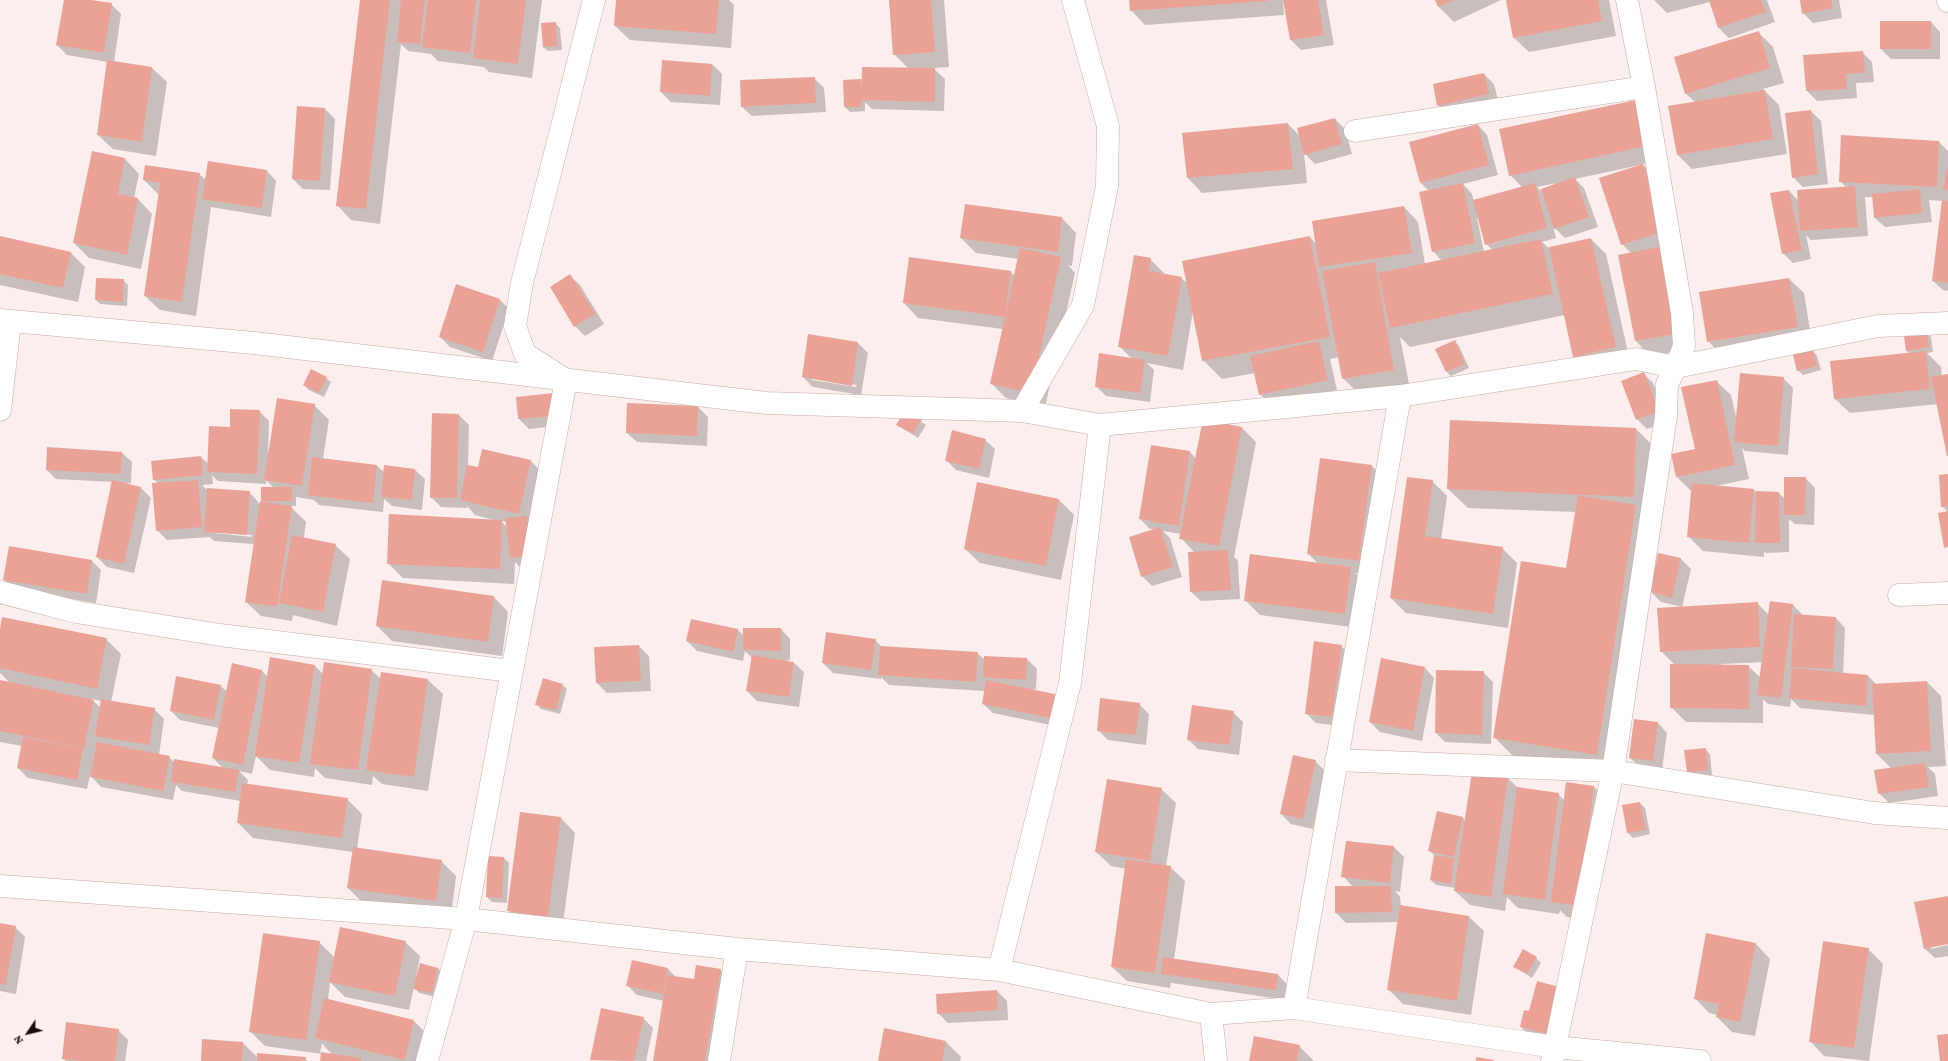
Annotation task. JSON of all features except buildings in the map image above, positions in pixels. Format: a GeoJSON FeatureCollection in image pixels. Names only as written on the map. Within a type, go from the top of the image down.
{"type":"FeatureCollection","features":[{"type":"Feature","properties":{"kind":"street"},"geometry":{"type":"LineString","coordinates":[[566,380],[525,354],[514,326],[522,283],[594,0]]}},
{"type":"Feature","properties":{"kind":"street"},"geometry":{"type":"LineString","coordinates":[[1022,411],[1083,305],[1107,186],[1108,126],[1073,0]]}},
{"type":"Feature","properties":{"kind":"street"},"geometry":{"type":"LineString","coordinates":[[1554,1054],[1613,771],[1666,416],[1667,384],[1676,367],[1684,346],[1682,313],[1644,87],[1627,0]]}},
{"type":"Feature","properties":{"kind":"street"},"geometry":{"type":"LineString","coordinates":[[1355,131],[1644,87]]}},
{"type":"Feature","properties":{"kind":"street"},"geometry":{"type":"LineString","coordinates":[[0,410],[5,321],[254,343],[766,403],[1022,411],[1100,426],[1400,396],[1636,359],[1676,367],[1878,326],[1948,323]]}},
{"type":"Feature","properties":{"kind":"street"},"geometry":{"type":"LineString","coordinates":[[427,1061],[466,919],[566,380]]}},
{"type":"Feature","properties":{"kind":"street"},"geometry":{"type":"LineString","coordinates":[[1294,1008],[1400,396]]}},
{"type":"Feature","properties":{"kind":"street"},"geometry":{"type":"LineString","coordinates":[[999,970],[1070,683],[1100,426]]}},
{"type":"Feature","properties":{"kind":"street"},"geometry":{"type":"LineString","coordinates":[[0,592],[76,612],[220,635],[511,671]]}},
{"type":"Feature","properties":{"kind":"street"},"geometry":{"type":"LineString","coordinates":[[1899,596],[1948,593]]}},
{"type":"Feature","properties":{"kind":"street"},"geometry":{"type":"LineString","coordinates":[[1336,760],[1613,771],[1874,813],[1948,818]]}},
{"type":"Feature","properties":{"kind":"street"},"geometry":{"type":"LineString","coordinates":[[0,886],[466,919],[737,949],[999,970],[1211,1014],[1294,1008],[1554,1054],[1700,1061]]}},
{"type":"Feature","properties":{"kind":"street"},"geometry":{"type":"LineString","coordinates":[[719,1061],[737,949]]}},
{"type":"Feature","properties":{"kind":"street"},"geometry":{"type":"LineString","coordinates":[[1211,1014],[1216,1061]]}}]}
